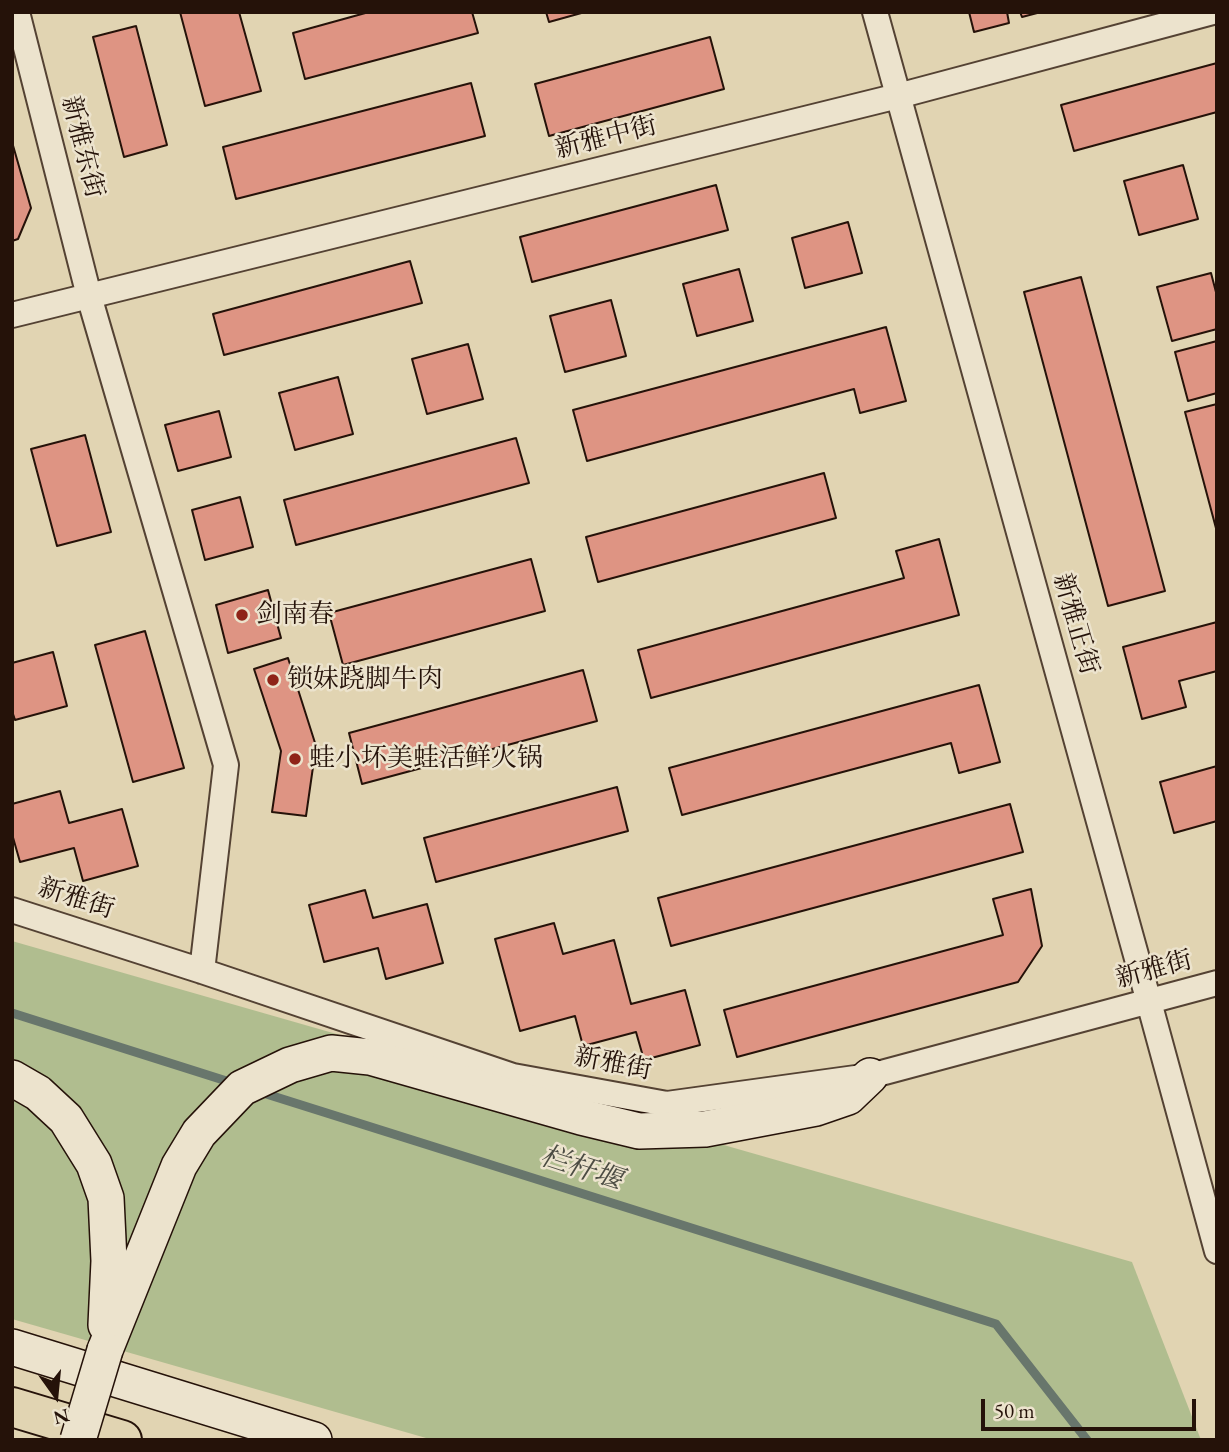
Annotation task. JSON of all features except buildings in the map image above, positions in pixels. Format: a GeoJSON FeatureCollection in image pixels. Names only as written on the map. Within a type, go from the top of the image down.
{"type":"FeatureCollection","features":[{"type":"Feature","properties":{"kind":"highway"},"geometry":{"type":"LineString","coordinates":[[12,1407],[122,1440]]}},
{"type":"Feature","properties":{"kind":"street","name":"新雅东街"},"geometry":{"type":"LineString","coordinates":[[17,12],[89,296],[226,765],[202,971]]}},
{"type":"Feature","properties":{"kind":"street","name":"新雅正街"},"geometry":{"type":"LineString","coordinates":[[875,12],[1217,1251]]}},
{"type":"Feature","properties":{"kind":"street","name":"新雅中街"},"geometry":{"type":"LineString","coordinates":[[12,315],[898,96],[1213,12]]}},
{"type":"Feature","properties":{"kind":"street","name":"新雅街"},"geometry":{"type":"LineString","coordinates":[[12,910],[513,1076],[667,1104],[870,1076],[1217,983]]}},
{"type":"Feature","properties":{"kind":"street"},"geometry":{"type":"LineString","coordinates":[[78,1440],[105,1350],[179,1166],[198,1133],[242,1088],[290,1065],[331,1053],[370,1057],[639,1131],[705,1129],[816,1108],[848,1097],[870,1076]]}},
{"type":"Feature","properties":{"kind":"street"},"geometry":{"type":"LineString","coordinates":[[12,1078],[38,1093],[66,1119],[94,1164],[106,1198],[109,1261],[105,1350]]}},
{"type":"Feature","properties":{"kind":"street"},"geometry":{"type":"LineString","coordinates":[[12,1347],[314,1440]]}},
{"type":"Feature","properties":{"kind":"green space"},"geometry":{"type":"Polygon","coordinates":[[[12,941],[1132,1262],[1201,1440],[433,1440],[12,1319],[12,941]]]}},
{"type":"Feature","properties":{"kind":"waterway","name":"栏杆堰"},"geometry":{"type":"LineString","coordinates":[[12,1013],[236,1084]]}},
{"type":"Feature","properties":{"kind":"waterway","name":"栏杆堰"},"geometry":{"type":"LineString","coordinates":[[260,1092],[996,1324],[1087,1440]]}},
{"type":"Feature","properties":{"kind":"place","name":"剑南春"},"geometry":{"type":"Point","coordinates":[242,615]}},
{"type":"Feature","properties":{"kind":"place","name":"锁妹跷脚牛肉"},"geometry":{"type":"Point","coordinates":[273,680]}},
{"type":"Feature","properties":{"kind":"place","name":"蛙小坏美蛙活鲜火锅"},"geometry":{"type":"Point","coordinates":[295,759]}}]}
